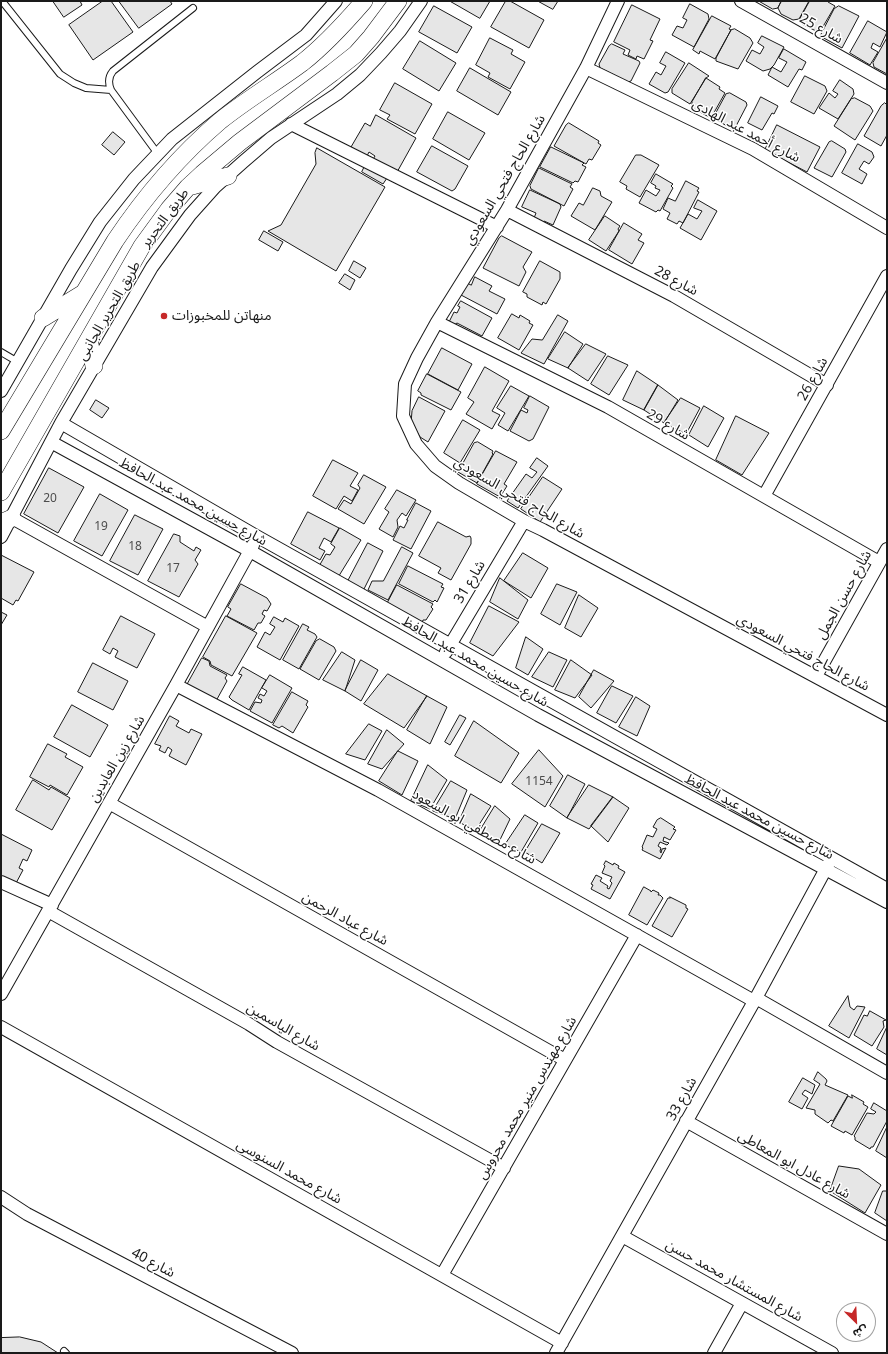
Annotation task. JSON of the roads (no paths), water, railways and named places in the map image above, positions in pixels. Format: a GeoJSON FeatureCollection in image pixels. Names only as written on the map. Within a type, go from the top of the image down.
{"type":"FeatureCollection","features":[{"type":"Feature","properties":{"kind":"street"},"geometry":{"type":"LineString","coordinates":[[1,391],[100,222],[134,179],[178,135],[306,35],[336,1]]}},
{"type":"Feature","properties":{"kind":"street","name":"طريق التحرير"},"geometry":{"type":"LineString","coordinates":[[1,431],[115,241],[153,188],[197,141],[222,120],[303,62],[329,39],[364,1]]}},
{"type":"Feature","properties":{"kind":"street","name":"طريق التحرير"},"geometry":{"type":"LineString","coordinates":[[1,492],[142,246],[169,208],[188,187],[240,142],[356,54],[398,1]]}},
{"type":"Feature","properties":{"kind":"street","name":"طريق التحرير الجانبى"},"geometry":{"type":"LineString","coordinates":[[1,537],[6,520],[94,366],[152,267],[190,214],[242,162],[291,124],[337,94],[360,75],[381,54],[400,31],[421,1]]}},
{"type":"Feature","properties":{"kind":"street","name":"شارع الحاج فتحي السعودي"},"geometry":{"type":"LineString","coordinates":[[618,1],[586,68],[507,210],[437,322],[417,358],[405,384],[403,416],[416,444],[435,466],[459,483],[524,521],[887,715]]}},
{"type":"Feature","properties":{"kind":"street","name":"شارع 25"},"geometry":{"type":"LineString","coordinates":[[741,1],[887,83]]}},
{"type":"Feature","properties":{"kind":"street","name":"شارع أحمد عبد الهادى"},"geometry":{"type":"LineString","coordinates":[[586,68],[753,149],[887,228]]}},
{"type":"Feature","properties":{"kind":"street"},"geometry":{"type":"LineString","coordinates":[[291,124],[497,227]]}},
{"type":"Feature","properties":{"kind":"street"},"geometry":{"type":"LineString","coordinates":[[188,187],[228,176]]}},
{"type":"Feature","properties":{"kind":"street","name":"شارع 28"},"geometry":{"type":"LineString","coordinates":[[507,210],[674,296],[826,385]]}},
{"type":"Feature","properties":{"kind":"street","name":"شارع 26"},"geometry":{"type":"LineString","coordinates":[[764,496],[887,276]]}},
{"type":"Feature","properties":{"kind":"street"},"geometry":{"type":"LineString","coordinates":[[43,318],[84,292]]}},
{"type":"Feature","properties":{"kind":"street","name":"شارع 29"},"geometry":{"type":"LineString","coordinates":[[437,322],[608,407],[880,562]]}},
{"type":"Feature","properties":{"kind":"street"},"geometry":{"type":"LineString","coordinates":[[90,338],[94,366]]}},
{"type":"Feature","properties":{"kind":"street","name":"شارع حسين محمد عبد الحافظ"},"geometry":{"type":"LineString","coordinates":[[61,423],[449,645],[887,889]]}},
{"type":"Feature","properties":{"kind":"street","name":"شارع حسين محمد عبد الحافظ"},"geometry":{"type":"LineString","coordinates":[[51,442],[250,551],[538,715],[887,902]]}},
{"type":"Feature","properties":{"kind":"street"},"geometry":{"type":"LineString","coordinates":[[6,520],[208,627]]}},
{"type":"Feature","properties":{"kind":"street","name":"شارع 31"},"geometry":{"type":"LineString","coordinates":[[442,660],[449,645],[524,521]]}},
{"type":"Feature","properties":{"kind":"street","name":"شارع زين العابدين"},"geometry":{"type":"LineString","coordinates":[[1,994],[258,537]]}},
{"type":"Feature","properties":{"kind":"street","name":"شارع حسن الجمل"},"geometry":{"type":"LineString","coordinates":[[816,676],[887,549]]}},
{"type":"Feature","properties":{"kind":"street","name":"شارع مصطفي ابو السعود"},"geometry":{"type":"LineString","coordinates":[[176,685],[378,790],[887,1073]]}},
{"type":"Feature","properties":{"kind":"street","name":"شارع عباد الرحمن"},"geometry":{"type":"LineString","coordinates":[[109,803],[565,1060]]}},
{"type":"Feature","properties":{"kind":"street","name":"شارع 33"},"geometry":{"type":"LineString","coordinates":[[559,1348],[755,1000],[826,870],[831,858]]}},
{"type":"Feature","properties":{"kind":"street","name":"شارع الياسمين"},"geometry":{"type":"LineString","coordinates":[[1,882],[50,908],[249,1024],[277,1042],[504,1168]]}},
{"type":"Feature","properties":{"kind":"street","name":"شارع مهندس منير محمد محروس"},"geometry":{"type":"LineString","coordinates":[[442,1276],[637,935]]}},
{"type":"Feature","properties":{"kind":"street","name":"شارع محمد السنوسى"},"geometry":{"type":"LineString","coordinates":[[1,1027],[442,1276],[559,1348]]}},
{"type":"Feature","properties":{"kind":"street","name":"شارع عادل ابو المعاطى"},"geometry":{"type":"LineString","coordinates":[[686,1121],[887,1234]]}},
{"type":"Feature","properties":{"kind":"street","name":"شارع 40"},"geometry":{"type":"LineString","coordinates":[[1,1197],[28,1214],[292,1353]]}},
{"type":"Feature","properties":{"kind":"street","name":"شارع المستشار محمد حسن"},"geometry":{"type":"LineString","coordinates":[[622,1236],[832,1353]]}},
{"type":"Feature","properties":{"kind":"street"},"geometry":{"type":"LineString","coordinates":[[714,1353],[742,1303]]}},
{"type":"Feature","properties":{"kind":"lane"},"geometry":{"type":"LineString","coordinates":[[2,1],[60,74],[74,83],[86,88],[111,90]]}},
{"type":"Feature","properties":{"kind":"lane"},"geometry":{"type":"LineString","coordinates":[[158,154],[111,90],[108,80],[113,71],[193,8]]}},
{"type":"Feature","properties":{"kind":"lane"},"geometry":{"type":"LineString","coordinates":[[1,352],[18,362]]}},
{"type":"Feature","properties":{"kind":"place","name":"منهاتن للمخبوزات"},"geometry":{"type":"Point","coordinates":[164,316]}}]}
